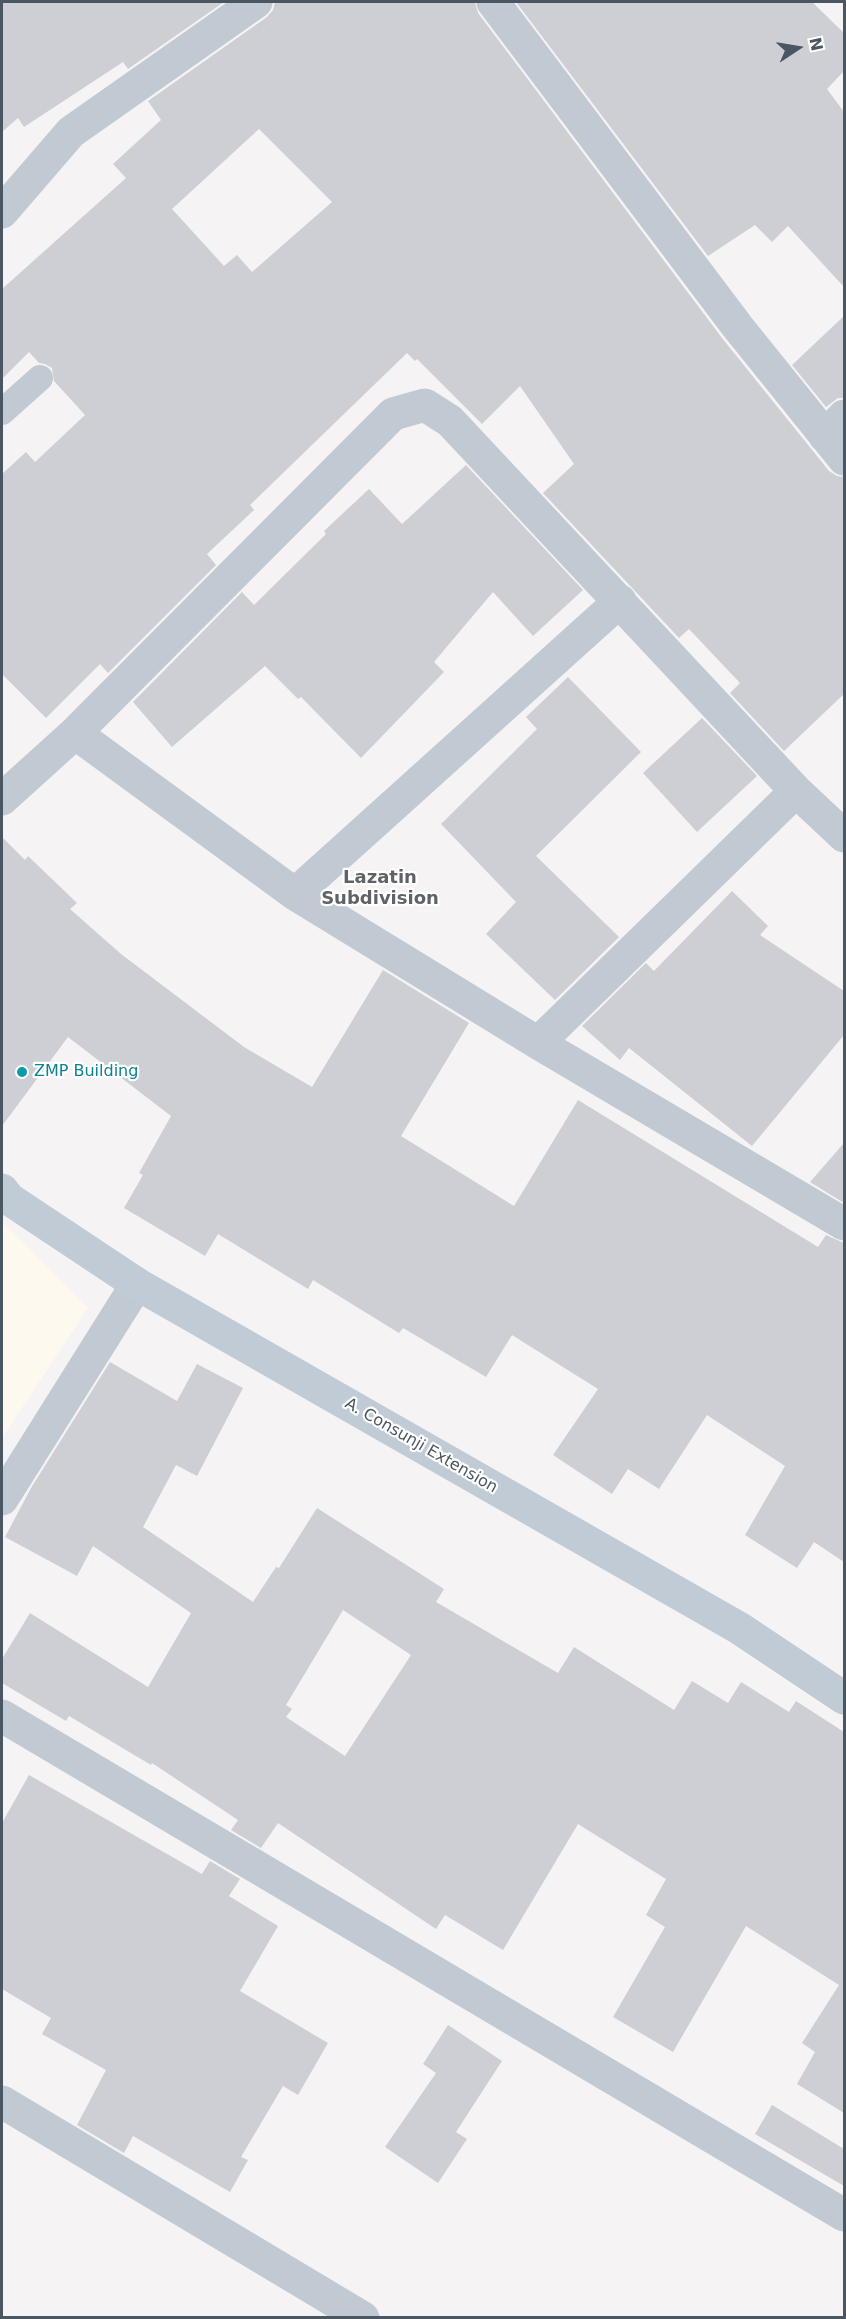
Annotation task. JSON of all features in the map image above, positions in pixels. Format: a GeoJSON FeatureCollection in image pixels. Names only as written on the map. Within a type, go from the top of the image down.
{"type":"FeatureCollection","features":[{"type":"Feature","properties":{"kind":"main road","name":"A. Consunji Extension"},"geometry":{"type":"LineString","coordinates":[[2,1190],[9,1199],[137,1284],[739,1628],[844,1698]]}},
{"type":"Feature","properties":{"kind":"street"},"geometry":{"type":"LineString","coordinates":[[2,212],[71,132],[256,2]]}},
{"type":"Feature","properties":{"kind":"street"},"geometry":{"type":"LineString","coordinates":[[493,2],[737,326],[838,437]]}},
{"type":"Feature","properties":{"kind":"street"},"geometry":{"type":"LineString","coordinates":[[2,799],[75,733],[393,414],[425,405],[450,421],[796,791],[844,836]]}},
{"type":"Feature","properties":{"kind":"street"},"geometry":{"type":"LineString","coordinates":[[295,894],[620,601]]}},
{"type":"Feature","properties":{"kind":"street"},"geometry":{"type":"LineString","coordinates":[[75,733],[295,894],[538,1043],[844,1224]]}},
{"type":"Feature","properties":{"kind":"street"},"geometry":{"type":"LineString","coordinates":[[538,1043],[796,791]]}},
{"type":"Feature","properties":{"kind":"street"},"geometry":{"type":"LineString","coordinates":[[2,1499],[137,1284]]}},
{"type":"Feature","properties":{"kind":"street"},"geometry":{"type":"LineString","coordinates":[[2,1716],[844,2214]]}},
{"type":"Feature","properties":{"kind":"street"},"geometry":{"type":"LineString","coordinates":[[2,2102],[363,2318]]}},
{"type":"Feature","properties":{"kind":"lane"},"geometry":{"type":"LineString","coordinates":[[2,412],[40,378]]}},
{"type":"Feature","properties":{"kind":"shaded area"},"geometry":{"type":"Polygon","coordinates":[[[2,1221],[88,1308],[2,1438],[2,1221]]]}},
{"type":"Feature","properties":{"kind":"building"},"geometry":{"type":"Polygon","coordinates":[[[2,2],[224,2],[128,69],[123,62],[24,127],[18,118],[2,132],[2,2]]]}},
{"type":"Feature","properties":{"kind":"building"},"geometry":{"type":"Polygon","coordinates":[[[275,2],[475,2],[478,13],[722,338],[829,471],[844,477],[844,694],[784,751],[730,693],[740,683],[689,629],[679,638],[543,493],[574,464],[520,386],[482,424],[417,359],[415,361],[407,353],[250,505],[254,510],[207,554],[216,565],[108,673],[100,664],[46,718],[2,674],[2,474],[26,452],[35,462],[85,415],[54,381],[52,368],[39,363],[29,352],[2,379],[2,289],[126,178],[113,164],[161,120],[148,101],[267,17],[273,10],[275,2]],[[259,129],[172,209],[224,266],[237,255],[252,272],[332,202],[259,129]]]}},
{"type":"Feature","properties":{"kind":"building"},"geometry":{"type":"Polygon","coordinates":[[[516,2],[812,2],[844,33],[844,71],[827,89],[844,112],[844,287],[788,226],[772,242],[755,225],[708,256],[516,2]]]}},
{"type":"Feature","properties":{"kind":"building"},"geometry":{"type":"Polygon","coordinates":[[[844,316],[844,398],[838,398],[826,407],[792,365],[844,316]]]}},
{"type":"Feature","properties":{"kind":"building"},"geometry":{"type":"Polygon","coordinates":[[[466,465],[583,590],[533,636],[493,592],[434,662],[444,672],[361,758],[301,697],[298,699],[265,666],[172,747],[133,702],[242,592],[254,605],[326,534],[324,531],[369,489],[402,524],[466,465]]]}},
{"type":"Feature","properties":{"kind":"building"},"geometry":{"type":"Polygon","coordinates":[[[568,677],[641,752],[536,856],[619,937],[555,1000],[486,934],[516,902],[441,824],[537,729],[526,717],[568,677]]]}},
{"type":"Feature","properties":{"kind":"building"},"geometry":{"type":"Polygon","coordinates":[[[702,718],[757,776],[697,832],[643,773],[702,718]]]}},
{"type":"Feature","properties":{"kind":"building"},"geometry":{"type":"Polygon","coordinates":[[[2,837],[25,860],[28,856],[77,903],[70,909],[121,954],[244,1047],[312,1087],[383,970],[469,1023],[401,1136],[514,1206],[578,1100],[818,1247],[826,1235],[844,1243],[844,1562],[814,1542],[797,1568],[745,1535],[785,1466],[707,1415],[659,1489],[628,1469],[612,1494],[553,1455],[598,1389],[512,1335],[486,1377],[403,1328],[399,1333],[313,1280],[308,1289],[218,1234],[205,1256],[124,1208],[143,1175],[139,1173],[171,1116],[68,1037],[2,1126],[2,837]]]}},
{"type":"Feature","properties":{"kind":"building"},"geometry":{"type":"Polygon","coordinates":[[[732,891],[768,926],[760,935],[844,991],[844,1035],[752,1146],[629,1048],[620,1060],[582,1026],[646,963],[654,971],[732,891]]]}},
{"type":"Feature","properties":{"kind":"building"},"geometry":{"type":"Polygon","coordinates":[[[844,1143],[844,1203],[810,1182],[844,1143]]]}},
{"type":"Feature","properties":{"kind":"building"},"geometry":{"type":"Polygon","coordinates":[[[110,1362],[177,1401],[197,1364],[243,1388],[197,1476],[176,1465],[143,1527],[253,1602],[276,1567],[279,1568],[317,1508],[444,1589],[436,1602],[558,1673],[574,1647],[674,1710],[692,1681],[728,1703],[741,1682],[789,1712],[796,1701],[844,1732],[844,2113],[797,2084],[815,2052],[802,2043],[839,1985],[746,1926],[673,2052],[613,2017],[665,1927],[646,1915],[666,1879],[578,1824],[503,1950],[445,1915],[436,1929],[278,1823],[261,1848],[231,1830],[238,1820],[152,1763],[151,1765],[69,1716],[66,1721],[2,1683],[2,1659],[30,1613],[148,1687],[191,1613],[93,1546],[77,1576],[5,1537],[31,1488],[110,1362]],[[343,1610],[286,1705],[292,1709],[286,1717],[345,1756],[411,1655],[343,1610]]]}},
{"type":"Feature","properties":{"kind":"building"},"geometry":{"type":"Polygon","coordinates":[[[29,1775],[202,1874],[210,1861],[240,1879],[229,1896],[278,1926],[240,1991],[328,2043],[298,2095],[283,2086],[241,2157],[248,2160],[230,2192],[133,2136],[124,2153],[77,2125],[106,2070],[42,2034],[51,2018],[2,1989],[2,1823],[29,1775]]]}},
{"type":"Feature","properties":{"kind":"building"},"geometry":{"type":"Polygon","coordinates":[[[448,2025],[502,2061],[456,2132],[467,2139],[438,2183],[385,2147],[436,2073],[423,2064],[448,2025]]]}},
{"type":"Feature","properties":{"kind":"building"},"geometry":{"type":"Polygon","coordinates":[[[772,2105],[844,2149],[844,2186],[755,2134],[772,2105]]]}},
{"type":"Feature","properties":{"kind":"place","name":"ZMP Building"},"geometry":{"type":"Point","coordinates":[22,1072]}},
{"type":"Feature","properties":{"kind":"district","name":"Lazatin Subdivision"},"geometry":{"type":"Point","coordinates":[380,888]}}]}
